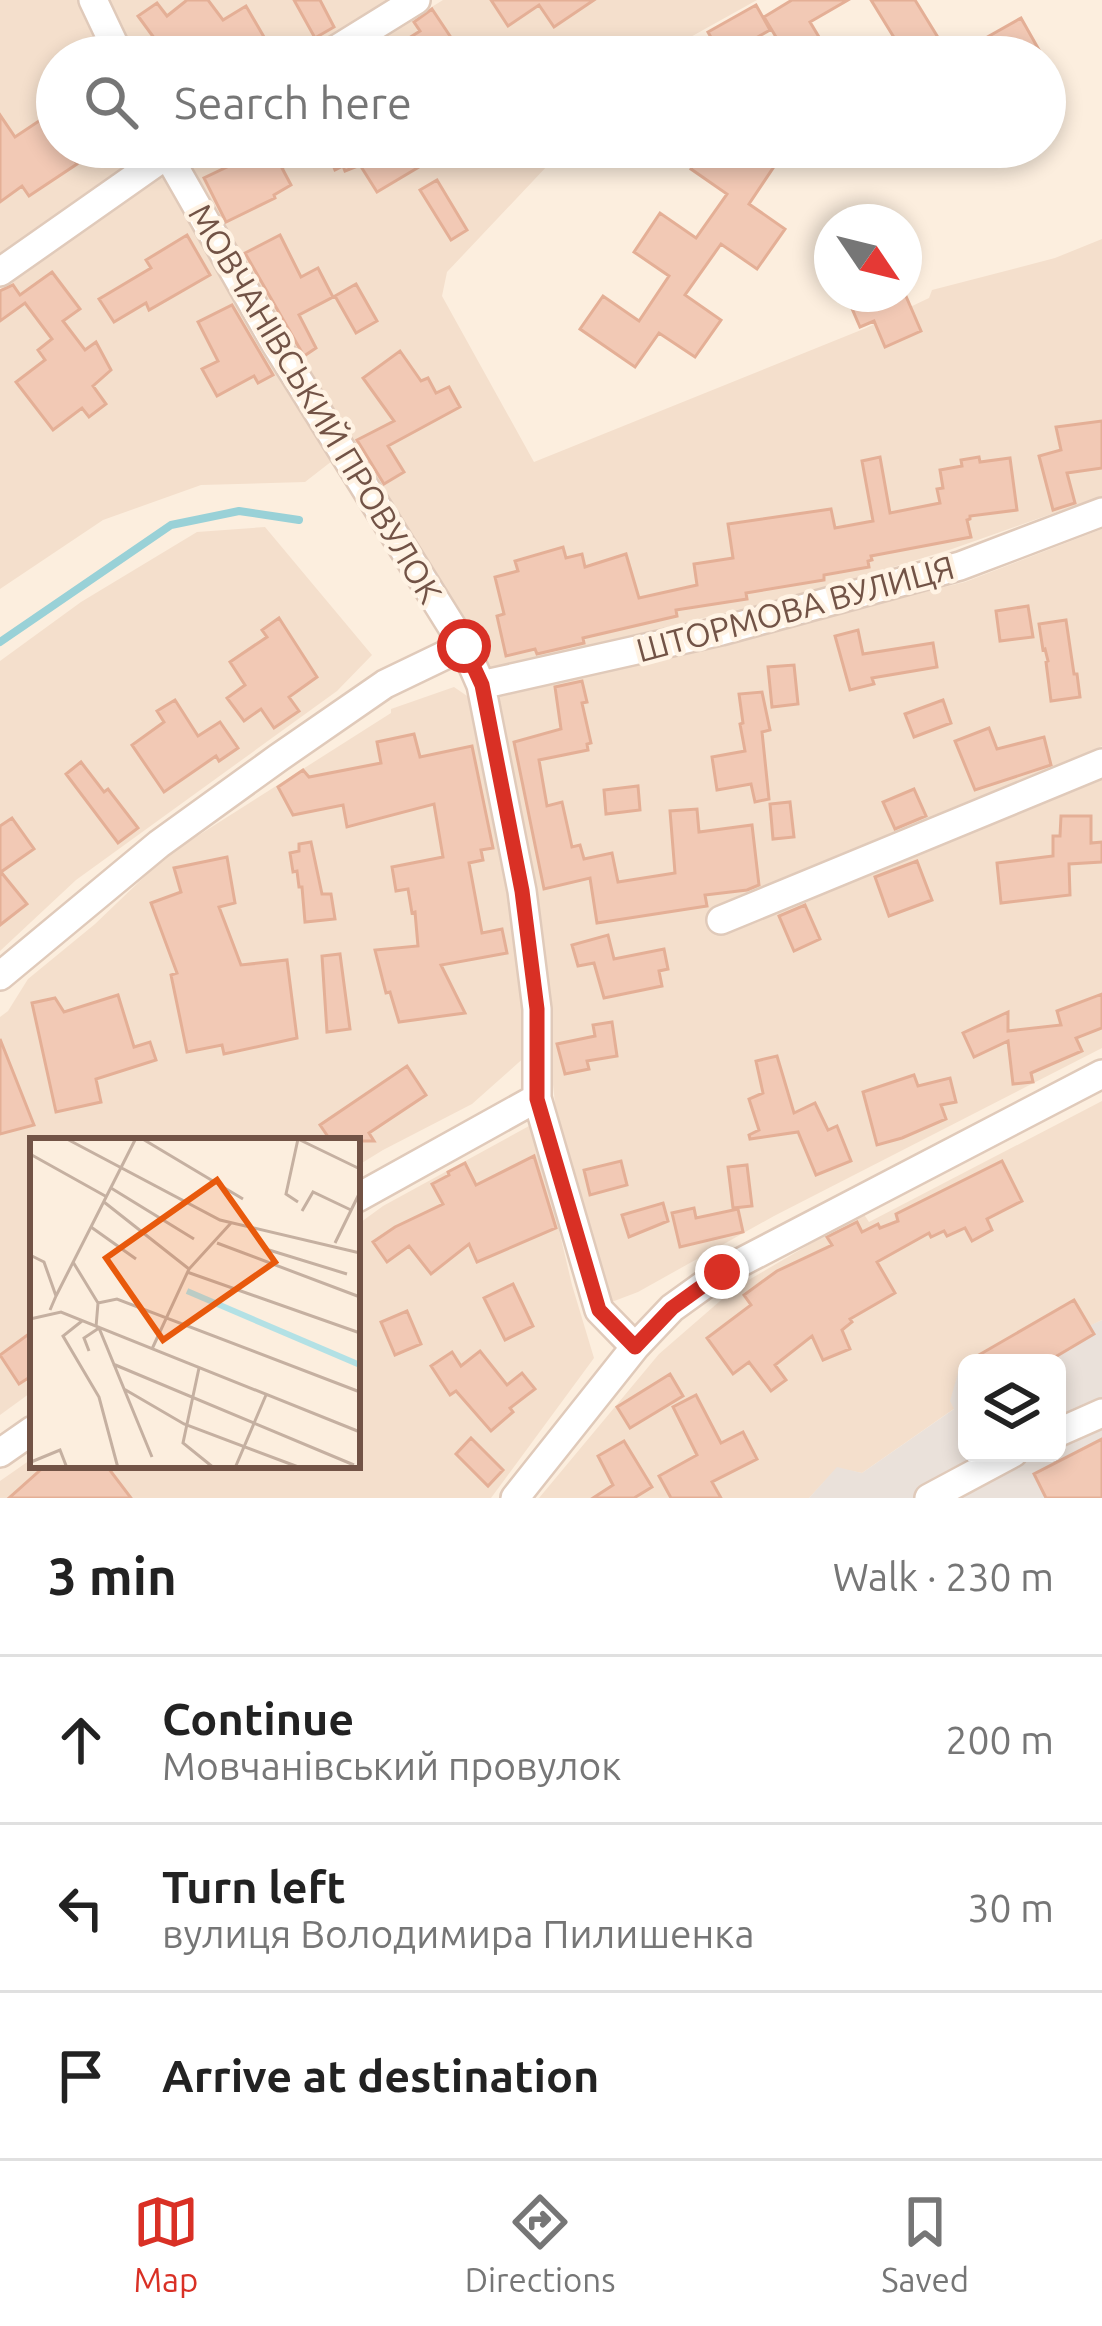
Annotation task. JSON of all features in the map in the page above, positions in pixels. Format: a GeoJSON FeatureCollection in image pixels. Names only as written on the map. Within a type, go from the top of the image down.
{"type":"FeatureCollection","features":[{"type":"Feature","properties":{"kind":"street"},"geometry":{"type":"LineString","coordinates":[[93,0],[110,36]]}},
{"type":"Feature","properties":{"kind":"street"},"geometry":{"type":"LineString","coordinates":[[358,36],[416,0]]}},
{"type":"Feature","properties":{"kind":"street"},"geometry":{"type":"LineString","coordinates":[[0,272],[144,168]]}},
{"type":"Feature","properties":{"kind":"street","name":"МОВЧАНІВСЬКИЙ ПРОВУЛОК"},"geometry":{"type":"LineString","coordinates":[[180,168],[275,343],[464,646],[482,685],[522,891],[537,1009],[537,1099],[599,1310],[635,1347]]}},
{"type":"Feature","properties":{"kind":"street","name":"ШТОРМОВА ВУЛИЦЯ"},"geometry":{"type":"LineString","coordinates":[[482,685],[721,632],[960,566],[1102,512]]}},
{"type":"Feature","properties":{"kind":"street"},"geometry":{"type":"LineString","coordinates":[[0,976],[159,844],[278,758],[385,684],[464,646]]}},
{"type":"Feature","properties":{"kind":"street"},"geometry":{"type":"LineString","coordinates":[[721,920],[1102,763]]}},
{"type":"Feature","properties":{"kind":"street"},"geometry":{"type":"LineString","coordinates":[[515,1498],[635,1347],[672,1308],[722,1272],[1102,1074]]}},
{"type":"Feature","properties":{"kind":"street"},"geometry":{"type":"LineString","coordinates":[[360,1196],[537,1099]]}},
{"type":"Feature","properties":{"kind":"street"},"geometry":{"type":"LineString","coordinates":[[1066,1429],[1102,1413]]}},
{"type":"Feature","properties":{"kind":"street"},"geometry":{"type":"LineString","coordinates":[[0,1453],[30,1432]]}},
{"type":"Feature","properties":{"kind":"street"},"geometry":{"type":"LineString","coordinates":[[928,1498],[996,1462]]}},
{"type":"Feature","properties":{"kind":"shaded area"},"geometry":{"type":"Polygon","coordinates":[[[0,0],[85,0],[103,36],[36,36],[36,168],[124,168],[0,256],[0,0]]]}},
{"type":"Feature","properties":{"kind":"shaded area"},"geometry":{"type":"Polygon","coordinates":[[[106,0],[396,0],[337,36],[124,36],[106,0]]]}},
{"type":"Feature","properties":{"kind":"shaded area"},"geometry":{"type":"Polygon","coordinates":[[[443,0],[757,0],[692,36],[385,36],[443,0]]]}},
{"type":"Feature","properties":{"kind":"shaded area"},"geometry":{"type":"Polygon","coordinates":[[[190,168],[545,168],[447,272],[442,296],[534,462],[900,312],[922,312],[922,301],[932,290],[1055,258],[1102,239],[1102,496],[819,590],[489,670],[422,551],[284,338],[190,168]]]}},
{"type":"Feature","properties":{"kind":"shaded area"},"geometry":{"type":"Polygon","coordinates":[[[165,175],[332,461],[305,482],[201,485],[103,520],[0,589],[0,289],[165,175]]]}},
{"type":"Feature","properties":{"kind":"shaded area"},"geometry":{"type":"Polygon","coordinates":[[[265,527],[372,655],[337,691],[76,880],[0,951],[0,661],[81,602],[197,532],[265,527]]]}},
{"type":"Feature","properties":{"kind":"shaded area"},"geometry":{"type":"Polygon","coordinates":[[[1102,529],[1102,746],[887,840],[720,932],[1102,778],[1102,1048],[609,1303],[555,1103],[533,897],[495,691],[723,646],[965,582],[1102,529]]]}},
{"type":"Feature","properties":{"kind":"shaded area"},"geometry":{"type":"Polygon","coordinates":[[[454,687],[470,698],[513,909],[527,1055],[472,1104],[360,1164],[360,1138],[30,1138],[30,1393],[0,1415],[0,1017],[28,979],[166,856],[391,709],[454,687]]]}},
{"type":"Feature","properties":{"kind":"shaded area"},"geometry":{"type":"Polygon","coordinates":[[[1102,1101],[1102,1320],[1090,1326],[1074,1300],[981,1354],[958,1354],[955,1408],[862,1473],[837,1468],[809,1498],[539,1498],[659,1354],[735,1288],[863,1213],[869,1222],[1102,1101]]]}},
{"type":"Feature","properties":{"kind":"shaded area"},"geometry":{"type":"Polygon","coordinates":[[[529,1126],[594,1358],[491,1498],[0,1498],[0,1481],[30,1460],[30,1468],[360,1468],[360,1223],[529,1126]]]}},
{"type":"Feature","properties":{"kind":"shaded area"},"geometry":{"type":"Polygon","coordinates":[[[1074,1299],[1089,1326],[1102,1320],[1102,1498],[809,1498],[837,1467],[862,1473],[954,1409],[950,1401],[958,1373],[958,1462],[1066,1462],[1066,1354],[980,1354],[1074,1299]]]}},
{"type":"Feature","properties":{"kind":"building"},"geometry":{"type":"Polygon","coordinates":[[[187,0],[208,0],[223,20],[246,6],[263,36],[153,36],[138,16],[157,3],[167,16],[187,0]]]}},
{"type":"Feature","properties":{"kind":"building"},"geometry":{"type":"Polygon","coordinates":[[[294,0],[320,0],[334,27],[314,36],[294,0]]]}},
{"type":"Feature","properties":{"kind":"building"},"geometry":{"type":"Polygon","coordinates":[[[491,0],[594,0],[554,27],[539,5],[508,26],[491,0]]]}},
{"type":"Feature","properties":{"kind":"building"},"geometry":{"type":"Polygon","coordinates":[[[792,0],[848,0],[810,22],[818,36],[775,36],[764,17],[792,0]]]}},
{"type":"Feature","properties":{"kind":"building"},"geometry":{"type":"Polygon","coordinates":[[[871,0],[915,0],[937,36],[893,36],[871,0]]]}},
{"type":"Feature","properties":{"kind":"building"},"geometry":{"type":"Polygon","coordinates":[[[756,5],[770,30],[759,36],[710,36],[708,32],[756,5]]]}},
{"type":"Feature","properties":{"kind":"building"},"geometry":{"type":"Polygon","coordinates":[[[432,9],[450,36],[412,36],[420,31],[414,22],[432,9]]]}},
{"type":"Feature","properties":{"kind":"building"},"geometry":{"type":"Polygon","coordinates":[[[1021,18],[1031,36],[989,36],[1021,18]]]}},
{"type":"Feature","properties":{"kind":"building"},"geometry":{"type":"Polygon","coordinates":[[[0,115],[15,137],[36,123],[36,168],[71,168],[29,196],[22,186],[0,202],[0,115]]]}},
{"type":"Feature","properties":{"kind":"building"},"geometry":{"type":"Polygon","coordinates":[[[225,168],[282,168],[291,185],[226,222],[204,178],[225,168]]]}},
{"type":"Feature","properties":{"kind":"building"},"geometry":{"type":"Polygon","coordinates":[[[362,168],[417,168],[377,192],[362,168]]]}},
{"type":"Feature","properties":{"kind":"building"},"geometry":{"type":"Polygon","coordinates":[[[773,168],[749,204],[785,229],[757,269],[721,244],[685,295],[721,320],[695,357],[659,333],[635,367],[580,329],[603,296],[639,321],[669,276],[634,252],[660,213],[696,238],[727,194],[691,169],[773,168]]]}},
{"type":"Feature","properties":{"kind":"building"},"geometry":{"type":"Polygon","coordinates":[[[437,180],[467,230],[451,240],[420,190],[437,180]]]}},
{"type":"Feature","properties":{"kind":"building"},"geometry":{"type":"Polygon","coordinates":[[[187,235],[210,275],[149,310],[146,303],[114,322],[99,299],[151,268],[146,260],[187,235]]]}},
{"type":"Feature","properties":{"kind":"building"},"geometry":{"type":"Polygon","coordinates":[[[280,235],[301,277],[318,268],[333,297],[299,315],[316,348],[304,356],[245,253],[280,235]]]}},
{"type":"Feature","properties":{"kind":"building"},"geometry":{"type":"Polygon","coordinates":[[[52,272],[80,309],[63,321],[85,350],[96,342],[111,370],[93,386],[106,404],[89,417],[82,408],[53,430],[16,382],[45,360],[38,350],[52,339],[25,303],[0,321],[0,291],[13,285],[20,295],[52,272]]]}},
{"type":"Feature","properties":{"kind":"building"},"geometry":{"type":"Polygon","coordinates":[[[356,284],[377,321],[356,333],[335,296],[356,284]]]}},
{"type":"Feature","properties":{"kind":"building"},"geometry":{"type":"Polygon","coordinates":[[[232,305],[273,375],[258,383],[254,376],[217,396],[202,369],[218,361],[198,322],[232,305]]]}},
{"type":"Feature","properties":{"kind":"building"},"geometry":{"type":"Polygon","coordinates":[[[853,312],[913,312],[921,331],[885,347],[874,321],[860,327],[853,312]]]}},
{"type":"Feature","properties":{"kind":"building"},"geometry":{"type":"Polygon","coordinates":[[[400,351],[421,381],[428,378],[436,393],[449,387],[460,407],[388,446],[404,472],[384,484],[357,440],[394,421],[363,378],[400,351]]]}},
{"type":"Feature","properties":{"kind":"building"},"geometry":{"type":"Polygon","coordinates":[[[1102,421],[1102,468],[1067,473],[1075,503],[1053,510],[1039,456],[1061,450],[1056,427],[1102,421]]]}},
{"type":"Feature","properties":{"kind":"building"},"geometry":{"type":"Polygon","coordinates":[[[880,457],[890,513],[940,503],[940,470],[979,457],[980,462],[1010,458],[1017,510],[970,516],[971,537],[871,556],[869,567],[824,575],[824,580],[676,610],[677,616],[583,638],[584,643],[506,656],[497,616],[504,614],[495,577],[518,571],[515,561],[563,547],[566,558],[582,554],[585,567],[626,554],[639,598],[697,585],[694,564],[733,558],[728,524],[831,509],[835,528],[873,521],[862,461],[880,457]]]}},
{"type":"Feature","properties":{"kind":"building"},"geometry":{"type":"Polygon","coordinates":[[[1028,606],[1033,637],[1000,641],[996,611],[1028,606]]]}},
{"type":"Feature","properties":{"kind":"building"},"geometry":{"type":"Polygon","coordinates":[[[279,618],[317,677],[289,697],[299,711],[274,728],[261,709],[244,721],[227,698],[245,685],[230,662],[267,637],[262,630],[279,618]]]}},
{"type":"Feature","properties":{"kind":"building"},"geometry":{"type":"Polygon","coordinates":[[[1066,620],[1080,697],[1051,701],[1039,624],[1066,620]]]}},
{"type":"Feature","properties":{"kind":"building"},"geometry":{"type":"Polygon","coordinates":[[[858,630],[863,654],[933,643],[937,667],[872,678],[874,684],[850,690],[835,636],[858,630]]]}},
{"type":"Feature","properties":{"kind":"building"},"geometry":{"type":"Polygon","coordinates":[[[794,665],[798,704],[772,707],[768,667],[794,665]]]}},
{"type":"Feature","properties":{"kind":"building"},"geometry":{"type":"Polygon","coordinates":[[[582,681],[588,750],[539,760],[547,806],[562,802],[572,847],[580,845],[584,859],[612,853],[618,882],[675,873],[670,811],[697,809],[699,832],[752,825],[759,885],[705,895],[707,906],[597,923],[590,878],[544,889],[514,742],[561,729],[555,687],[582,681]]]}},
{"type":"Feature","properties":{"kind":"building"},"geometry":{"type":"Polygon","coordinates":[[[762,692],[770,730],[762,732],[769,799],[755,802],[751,784],[717,790],[712,757],[745,751],[739,694],[762,692]]]}},
{"type":"Feature","properties":{"kind":"building"},"geometry":{"type":"Polygon","coordinates":[[[175,700],[198,736],[220,722],[238,748],[219,761],[216,756],[164,792],[132,745],[164,722],[157,711],[175,700]]]}},
{"type":"Feature","properties":{"kind":"building"},"geometry":{"type":"Polygon","coordinates":[[[943,700],[951,723],[914,737],[905,714],[943,700]]]}},
{"type":"Feature","properties":{"kind":"building"},"geometry":{"type":"Polygon","coordinates":[[[989,728],[997,749],[1044,737],[1051,765],[975,790],[955,741],[989,728]]]}},
{"type":"Feature","properties":{"kind":"building"},"geometry":{"type":"Polygon","coordinates":[[[414,734],[420,757],[472,746],[493,848],[481,850],[483,860],[469,863],[482,933],[502,929],[507,953],[441,965],[465,1013],[399,1022],[375,950],[418,946],[408,889],[396,891],[392,867],[443,857],[434,804],[347,827],[343,805],[293,815],[278,787],[303,770],[309,777],[381,763],[377,742],[414,734]]]}},
{"type":"Feature","properties":{"kind":"building"},"geometry":{"type":"Polygon","coordinates":[[[81,762],[138,828],[118,843],[66,774],[81,762]]]}},
{"type":"Feature","properties":{"kind":"building"},"geometry":{"type":"Polygon","coordinates":[[[638,786],[640,810],[606,814],[604,790],[638,786]]]}},
{"type":"Feature","properties":{"kind":"building"},"geometry":{"type":"Polygon","coordinates":[[[914,789],[926,816],[895,829],[883,802],[914,789]]]}},
{"type":"Feature","properties":{"kind":"building"},"geometry":{"type":"Polygon","coordinates":[[[790,802],[794,837],[773,839],[770,804],[790,802]]]}},
{"type":"Feature","properties":{"kind":"building"},"geometry":{"type":"Polygon","coordinates":[[[1061,816],[1091,816],[1091,843],[1102,842],[1102,862],[1069,864],[1070,895],[1001,903],[997,863],[1053,856],[1053,836],[1060,836],[1061,816]]]}},
{"type":"Feature","properties":{"kind":"building"},"geometry":{"type":"Polygon","coordinates":[[[12,818],[34,849],[1,872],[27,904],[0,925],[0,826],[12,818]]]}},
{"type":"Feature","properties":{"kind":"building"},"geometry":{"type":"Polygon","coordinates":[[[311,842],[322,894],[331,894],[335,919],[305,922],[302,887],[290,853],[299,851],[299,844],[311,842]]]}},
{"type":"Feature","properties":{"kind":"building"},"geometry":{"type":"Polygon","coordinates":[[[227,857],[235,903],[219,907],[241,965],[287,960],[297,1038],[224,1054],[222,1045],[187,1052],[171,975],[177,973],[151,903],[181,892],[174,868],[227,857]]]}},
{"type":"Feature","properties":{"kind":"building"},"geometry":{"type":"Polygon","coordinates":[[[917,861],[932,900],[889,916],[875,877],[917,861]]]}},
{"type":"Feature","properties":{"kind":"building"},"geometry":{"type":"Polygon","coordinates":[[[805,905],[820,939],[794,951],[779,916],[805,905]]]}},
{"type":"Feature","properties":{"kind":"building"},"geometry":{"type":"Polygon","coordinates":[[[608,935],[614,959],[664,949],[668,969],[659,971],[662,986],[604,998],[594,963],[578,966],[572,945],[608,935]]]}},
{"type":"Feature","properties":{"kind":"building"},"geometry":{"type":"Polygon","coordinates":[[[340,954],[350,1029],[327,1032],[322,956],[340,954]]]}},
{"type":"Feature","properties":{"kind":"building"},"geometry":{"type":"Polygon","coordinates":[[[1102,994],[1102,1028],[1076,1038],[1082,1051],[1031,1073],[1033,1082],[1013,1084],[1008,1041],[974,1057],[963,1033],[1008,1012],[1008,1031],[1061,1025],[1057,1011],[1102,994]]]}},
{"type":"Feature","properties":{"kind":"building"},"geometry":{"type":"Polygon","coordinates":[[[118,995],[134,1047],[150,1042],[156,1060],[96,1079],[101,1102],[56,1112],[32,1003],[55,998],[64,1012],[118,995]]]}},
{"type":"Feature","properties":{"kind":"building"},"geometry":{"type":"Polygon","coordinates":[[[612,1022],[617,1056],[587,1061],[589,1069],[565,1074],[557,1044],[595,1036],[593,1025],[612,1022]]]}},
{"type":"Feature","properties":{"kind":"building"},"geometry":{"type":"Polygon","coordinates":[[[0,1039],[34,1125],[0,1134],[0,1039]]]}},
{"type":"Feature","properties":{"kind":"building"},"geometry":{"type":"Polygon","coordinates":[[[777,1056],[794,1113],[815,1103],[828,1130],[837,1126],[851,1161],[816,1175],[798,1132],[750,1139],[759,1130],[749,1099],[763,1093],[756,1061],[777,1056]]]}},
{"type":"Feature","properties":{"kind":"building"},"geometry":{"type":"Polygon","coordinates":[[[407,1066],[426,1095],[369,1133],[374,1141],[329,1138],[320,1125],[407,1066]]]}},
{"type":"Feature","properties":{"kind":"building"},"geometry":{"type":"Polygon","coordinates":[[[914,1075],[918,1086],[950,1078],[956,1102],[941,1105],[946,1119],[877,1145],[863,1092],[914,1075]]]}},
{"type":"Feature","properties":{"kind":"building"},"geometry":{"type":"Polygon","coordinates":[[[534,1156],[556,1228],[477,1262],[469,1244],[431,1274],[409,1246],[387,1262],[373,1242],[443,1204],[432,1184],[448,1172],[465,1163],[476,1185],[534,1156]]]}},
{"type":"Feature","properties":{"kind":"building"},"geometry":{"type":"Polygon","coordinates":[[[621,1161],[627,1185],[590,1195],[584,1170],[621,1161]]]}},
{"type":"Feature","properties":{"kind":"building"},"geometry":{"type":"Polygon","coordinates":[[[1002,1161],[1022,1201],[987,1219],[992,1230],[972,1241],[965,1228],[947,1236],[944,1231],[931,1237],[929,1233],[877,1262],[895,1293],[850,1319],[842,1330],[850,1349],[823,1360],[812,1336],[775,1365],[786,1380],[771,1391],[749,1362],[733,1374],[707,1338],[751,1305],[744,1295],[777,1271],[832,1245],[827,1237],[857,1222],[862,1232],[898,1221],[896,1214],[1002,1161]]]}},
{"type":"Feature","properties":{"kind":"building"},"geometry":{"type":"Polygon","coordinates":[[[747,1165],[752,1206],[733,1208],[728,1167],[747,1165]]]}},
{"type":"Feature","properties":{"kind":"building"},"geometry":{"type":"Polygon","coordinates":[[[663,1203],[668,1221],[629,1237],[622,1215],[663,1203]]]}},
{"type":"Feature","properties":{"kind":"building"},"geometry":{"type":"Polygon","coordinates":[[[694,1208],[696,1218],[738,1209],[743,1232],[680,1247],[672,1213],[694,1208]]]}},
{"type":"Feature","properties":{"kind":"building"},"geometry":{"type":"Polygon","coordinates":[[[513,1284],[533,1326],[505,1340],[484,1298],[513,1284]]]}},
{"type":"Feature","properties":{"kind":"building"},"geometry":{"type":"Polygon","coordinates":[[[1074,1300],[1094,1334],[1060,1354],[981,1354],[1074,1300]]]}},
{"type":"Feature","properties":{"kind":"building"},"geometry":{"type":"Polygon","coordinates":[[[407,1311],[421,1344],[395,1355],[381,1322],[407,1311]]]}},
{"type":"Feature","properties":{"kind":"building"},"geometry":{"type":"Polygon","coordinates":[[[30,1333],[30,1377],[19,1384],[0,1355],[30,1333]]]}},
{"type":"Feature","properties":{"kind":"building"},"geometry":{"type":"Polygon","coordinates":[[[480,1351],[507,1385],[522,1373],[535,1389],[491,1431],[456,1391],[450,1395],[431,1366],[452,1352],[461,1366],[480,1351]]]}},
{"type":"Feature","properties":{"kind":"building"},"geometry":{"type":"Polygon","coordinates":[[[670,1374],[683,1396],[630,1428],[617,1407],[670,1374]]]}},
{"type":"Feature","properties":{"kind":"building"},"geometry":{"type":"Polygon","coordinates":[[[696,1395],[721,1443],[743,1432],[757,1459],[712,1482],[721,1498],[671,1498],[659,1476],[697,1455],[673,1407],[696,1395]]]}},
{"type":"Feature","properties":{"kind":"building"},"geometry":{"type":"Polygon","coordinates":[[[471,1438],[503,1470],[488,1486],[456,1454],[471,1438]]]}},
{"type":"Feature","properties":{"kind":"building"},"geometry":{"type":"Polygon","coordinates":[[[1102,1439],[1102,1498],[1046,1498],[1034,1474],[1066,1462],[1066,1458],[1102,1439]]]}},
{"type":"Feature","properties":{"kind":"building"},"geometry":{"type":"Polygon","coordinates":[[[624,1441],[652,1487],[634,1498],[593,1498],[613,1485],[598,1456],[624,1441]]]}},
{"type":"Feature","properties":{"kind":"building"},"geometry":{"type":"Polygon","coordinates":[[[43,1468],[108,1468],[131,1498],[9,1498],[43,1468]]]}},
{"type":"Feature","properties":{"kind":"waterway"},"geometry":{"type":"LineString","coordinates":[[0,642],[171,525],[239,511],[299,520]]}},
{"type":"Feature","properties":{"kind":"route"},"geometry":{"type":"LineString","coordinates":[[464,646],[482,685],[522,891],[537,1009],[537,1099],[599,1310],[635,1347],[672,1308],[722,1272]]}}]}
